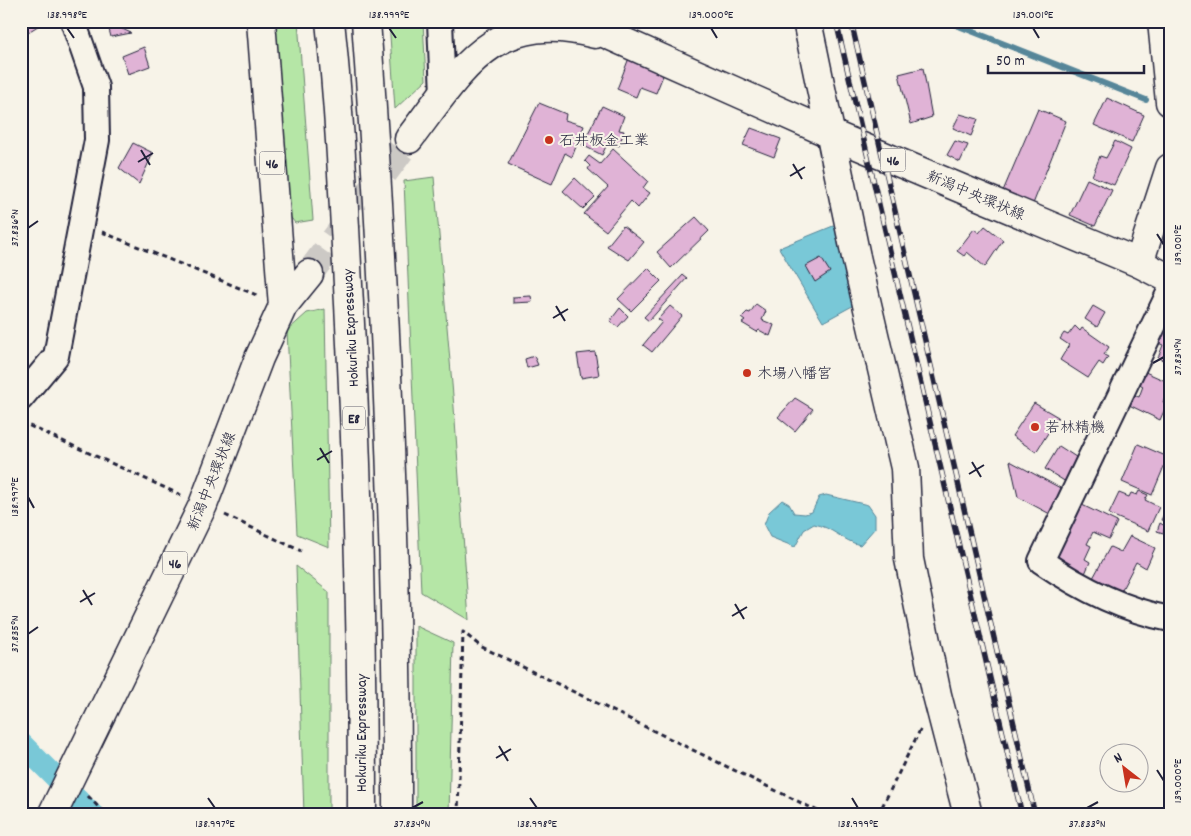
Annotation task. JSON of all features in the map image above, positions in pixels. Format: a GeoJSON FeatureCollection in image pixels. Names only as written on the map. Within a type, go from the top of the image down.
{"type":"FeatureCollection","features":[{"type":"Feature","properties":{"kind":"main road","name":"新潟中央環状線"},"geometry":{"type":"LineString","coordinates":[[261,21],[283,306]]}},
{"type":"Feature","properties":{"kind":"main road","name":"Hokuriku Expressway"},"geometry":{"type":"LineString","coordinates":[[330,21],[344,215],[354,394],[360,561],[362,815]]}},
{"type":"Feature","properties":{"kind":"main road"},"geometry":{"type":"LineString","coordinates":[[366,21],[388,384],[395,569],[397,815]]}},
{"type":"Feature","properties":{"kind":"main road","name":"新潟中央環状線"},"geometry":{"type":"LineString","coordinates":[[577,21],[831,134],[1139,263],[1170,279]]}},
{"type":"Feature","properties":{"kind":"main road"},"geometry":{"type":"LineString","coordinates":[[807,21],[856,257],[905,468],[909,559],[937,695],[968,815]]}},
{"type":"Feature","properties":{"kind":"main road"},"geometry":{"type":"LineString","coordinates":[[1162,21],[1170,102]]}},
{"type":"Feature","properties":{"kind":"main road","name":"新潟中央環状線"},"geometry":{"type":"LineString","coordinates":[[410,140],[468,63],[490,45],[513,33],[540,27],[572,28],[616,39]]}},
{"type":"Feature","properties":{"kind":"main road"},"geometry":{"type":"LineString","coordinates":[[1139,263],[1170,168]]}},
{"type":"Feature","properties":{"kind":"main road","name":"新潟中央環状線"},"geometry":{"type":"LineString","coordinates":[[52,815],[203,505],[259,358],[283,306],[309,274]]}},
{"type":"Feature","properties":{"kind":"street"},"geometry":{"type":"LineString","coordinates":[[21,398],[56,356],[96,140],[96,87],[73,21]]}},
{"type":"Feature","properties":{"kind":"street"},"geometry":{"type":"LineString","coordinates":[[440,21],[443,95]]}},
{"type":"Feature","properties":{"kind":"street"},"geometry":{"type":"LineString","coordinates":[[1170,291],[1041,561],[1064,578],[1138,613],[1170,619]]}},
{"type":"Feature","properties":{"kind":"path"},"geometry":{"type":"LineString","coordinates":[[81,224],[283,306]]}},
{"type":"Feature","properties":{"kind":"path"},"geometry":{"type":"LineString","coordinates":[[21,422],[301,551]]}},
{"type":"Feature","properties":{"kind":"path"},"geometry":{"type":"LineString","coordinates":[[458,815],[463,632],[480,646],[826,815]]}},
{"type":"Feature","properties":{"kind":"path"},"geometry":{"type":"LineString","coordinates":[[878,815],[937,695]]}},
{"type":"Feature","properties":{"kind":"green space"},"geometry":{"type":"Polygon","coordinates":[[[273,21],[298,21],[313,220],[295,223],[285,210],[273,21]]]}},
{"type":"Feature","properties":{"kind":"green space"},"geometry":{"type":"Polygon","coordinates":[[[389,21],[423,21],[426,80],[395,109],[389,21]]]}},
{"type":"Feature","properties":{"kind":"green space"},"geometry":{"type":"Polygon","coordinates":[[[434,177],[454,407],[469,620],[421,592],[404,181],[434,177]]]}},
{"type":"Feature","properties":{"kind":"green space"},"geometry":{"type":"Polygon","coordinates":[[[325,309],[329,547],[297,534],[287,331],[307,313],[325,309]]]}},
{"type":"Feature","properties":{"kind":"green space"},"geometry":{"type":"Polygon","coordinates":[[[296,566],[329,592],[329,815],[304,815],[296,566]]]}},
{"type":"Feature","properties":{"kind":"green space"},"geometry":{"type":"Polygon","coordinates":[[[416,626],[453,643],[449,815],[416,815],[416,626]]]}},
{"type":"Feature","properties":{"kind":"water"},"geometry":{"type":"Polygon","coordinates":[[[838,224],[856,304],[823,322],[779,248],[838,224]]]}},
{"type":"Feature","properties":{"kind":"water"},"geometry":{"type":"Polygon","coordinates":[[[826,495],[868,505],[875,515],[875,528],[860,545],[814,524],[804,530],[795,547],[770,537],[764,525],[769,512],[782,500],[789,504],[794,513],[805,514],[812,512],[819,497],[826,495]]]}},
{"type":"Feature","properties":{"kind":"building"},"geometry":{"type":"Polygon","coordinates":[[[21,21],[40,21],[41,24],[25,34],[21,28],[21,21]]]}},
{"type":"Feature","properties":{"kind":"building"},"geometry":{"type":"Polygon","coordinates":[[[107,22],[131,33],[111,37],[107,22]]]}},
{"type":"Feature","properties":{"kind":"building"},"geometry":{"type":"Polygon","coordinates":[[[144,47],[150,66],[128,74],[122,56],[144,47]]]}},
{"type":"Feature","properties":{"kind":"building"},"geometry":{"type":"Polygon","coordinates":[[[629,58],[664,73],[656,93],[640,87],[636,97],[617,89],[629,58]]]}},
{"type":"Feature","properties":{"kind":"building"},"geometry":{"type":"Polygon","coordinates":[[[923,68],[932,117],[911,124],[899,74],[923,68]]]}},
{"type":"Feature","properties":{"kind":"building"},"geometry":{"type":"Polygon","coordinates":[[[1107,98],[1144,115],[1132,142],[1094,125],[1107,98]]]}},
{"type":"Feature","properties":{"kind":"building","name":"石井板金工業"},"geometry":{"type":"Polygon","coordinates":[[[539,103],[566,114],[565,120],[584,126],[572,157],[565,153],[552,184],[508,164],[539,103]]]}},
{"type":"Feature","properties":{"kind":"building"},"geometry":{"type":"Polygon","coordinates":[[[602,106],[624,116],[619,130],[624,131],[619,146],[608,142],[602,155],[582,145],[602,106]]]}},
{"type":"Feature","properties":{"kind":"building"},"geometry":{"type":"Polygon","coordinates":[[[1038,109],[1066,121],[1033,204],[1003,191],[1038,109]]]}},
{"type":"Feature","properties":{"kind":"building"},"geometry":{"type":"Polygon","coordinates":[[[960,114],[978,119],[971,136],[953,128],[960,114]]]}},
{"type":"Feature","properties":{"kind":"building"},"geometry":{"type":"Polygon","coordinates":[[[751,128],[781,139],[774,157],[743,145],[751,128]]]}},
{"type":"Feature","properties":{"kind":"building"},"geometry":{"type":"Polygon","coordinates":[[[955,141],[968,145],[960,162],[947,155],[955,141]]]}},
{"type":"Feature","properties":{"kind":"building"},"geometry":{"type":"Polygon","coordinates":[[[1115,141],[1131,149],[1114,185],[1092,176],[1100,156],[1106,158],[1115,141]]]}},
{"type":"Feature","properties":{"kind":"building"},"geometry":{"type":"Polygon","coordinates":[[[133,143],[153,153],[139,184],[119,168],[133,143]]]}},
{"type":"Feature","properties":{"kind":"building"},"geometry":{"type":"Polygon","coordinates":[[[613,149],[648,181],[643,188],[650,193],[638,208],[631,201],[606,231],[584,214],[608,187],[588,169],[590,166],[585,161],[589,156],[600,164],[613,149]]]}},
{"type":"Feature","properties":{"kind":"building"},"geometry":{"type":"Polygon","coordinates":[[[575,178],[595,197],[583,209],[563,191],[575,178]]]}},
{"type":"Feature","properties":{"kind":"building"},"geometry":{"type":"Polygon","coordinates":[[[1087,179],[1112,190],[1095,226],[1070,215],[1087,179]]]}},
{"type":"Feature","properties":{"kind":"building"},"geometry":{"type":"Polygon","coordinates":[[[696,217],[709,231],[671,268],[657,252],[696,217]]]}},
{"type":"Feature","properties":{"kind":"building"},"geometry":{"type":"Polygon","coordinates":[[[623,226],[644,242],[629,260],[607,246],[623,226]]]}},
{"type":"Feature","properties":{"kind":"building"},"geometry":{"type":"Polygon","coordinates":[[[985,226],[1003,240],[985,267],[967,252],[964,256],[957,251],[974,229],[979,233],[985,226]]]}},
{"type":"Feature","properties":{"kind":"building"},"geometry":{"type":"Polygon","coordinates":[[[821,258],[830,272],[815,282],[806,266],[821,258]]]}},
{"type":"Feature","properties":{"kind":"building"},"geometry":{"type":"Polygon","coordinates":[[[648,268],[661,281],[631,311],[618,299],[648,268]]]}},
{"type":"Feature","properties":{"kind":"building"},"geometry":{"type":"Polygon","coordinates":[[[683,275],[687,278],[649,321],[644,317],[683,275]]]}},
{"type":"Feature","properties":{"kind":"building"},"geometry":{"type":"Polygon","coordinates":[[[531,296],[532,302],[513,303],[513,297],[531,296]]]}},
{"type":"Feature","properties":{"kind":"building"},"geometry":{"type":"Polygon","coordinates":[[[756,304],[766,311],[762,320],[774,325],[770,336],[759,330],[757,332],[742,323],[745,321],[741,318],[747,312],[750,313],[756,304]]]}},
{"type":"Feature","properties":{"kind":"building"},"geometry":{"type":"Polygon","coordinates":[[[670,306],[682,316],[652,352],[643,345],[662,322],[658,319],[670,306]]]}},
{"type":"Feature","properties":{"kind":"building"},"geometry":{"type":"Polygon","coordinates":[[[1093,306],[1105,313],[1097,327],[1085,319],[1093,306]]]}},
{"type":"Feature","properties":{"kind":"building"},"geometry":{"type":"Polygon","coordinates":[[[620,308],[628,316],[618,327],[610,321],[620,308]]]}},
{"type":"Feature","properties":{"kind":"building"},"geometry":{"type":"Polygon","coordinates":[[[1170,321],[1170,363],[1158,358],[1163,345],[1158,343],[1170,321]]]}},
{"type":"Feature","properties":{"kind":"building"},"geometry":{"type":"Polygon","coordinates":[[[1075,326],[1080,331],[1082,328],[1109,347],[1104,355],[1108,357],[1103,365],[1099,362],[1088,378],[1060,360],[1069,345],[1060,339],[1064,333],[1068,335],[1075,326]]]}},
{"type":"Feature","properties":{"kind":"building"},"geometry":{"type":"Polygon","coordinates":[[[595,352],[599,375],[581,378],[577,354],[595,352]]]}},
{"type":"Feature","properties":{"kind":"building"},"geometry":{"type":"Polygon","coordinates":[[[534,356],[538,365],[527,368],[525,359],[534,356]]]}},
{"type":"Feature","properties":{"kind":"building"},"geometry":{"type":"Polygon","coordinates":[[[1143,371],[1170,383],[1163,402],[1167,404],[1160,420],[1127,404],[1132,394],[1139,397],[1143,386],[1136,382],[1143,371]]]}},
{"type":"Feature","properties":{"kind":"building"},"geometry":{"type":"Polygon","coordinates":[[[795,398],[813,409],[795,431],[778,417],[795,398]]]}},
{"type":"Feature","properties":{"kind":"building","name":"若林精機"},"geometry":{"type":"Polygon","coordinates":[[[1034,403],[1058,417],[1036,452],[1012,436],[1034,403]]]}},
{"type":"Feature","properties":{"kind":"building"},"geometry":{"type":"Polygon","coordinates":[[[1138,444],[1168,457],[1152,495],[1122,482],[1138,444]]]}},
{"type":"Feature","properties":{"kind":"building"},"geometry":{"type":"Polygon","coordinates":[[[1059,446],[1079,459],[1066,482],[1045,469],[1059,446]]]}},
{"type":"Feature","properties":{"kind":"building"},"geometry":{"type":"Polygon","coordinates":[[[1010,461],[1064,490],[1050,514],[1018,497],[1010,461]]]}},
{"type":"Feature","properties":{"kind":"building"},"geometry":{"type":"Polygon","coordinates":[[[1139,491],[1148,495],[1145,500],[1159,507],[1148,531],[1109,514],[1119,493],[1129,497],[1131,493],[1137,495],[1139,491]]]}},
{"type":"Feature","properties":{"kind":"building"},"geometry":{"type":"Polygon","coordinates":[[[1080,504],[1117,522],[1109,539],[1093,532],[1087,544],[1091,546],[1085,559],[1090,562],[1084,576],[1053,559],[1080,504]]]}},
{"type":"Feature","properties":{"kind":"building"},"geometry":{"type":"Polygon","coordinates":[[[1165,512],[1170,514],[1167,522],[1161,520],[1165,512]]]}},
{"type":"Feature","properties":{"kind":"building"},"geometry":{"type":"Polygon","coordinates":[[[1160,523],[1165,526],[1163,533],[1157,531],[1160,523]]]}},
{"type":"Feature","properties":{"kind":"building"},"geometry":{"type":"Polygon","coordinates":[[[1130,536],[1155,548],[1146,568],[1136,562],[1120,593],[1093,578],[1110,547],[1121,552],[1130,536]]]}},
{"type":"Feature","properties":{"kind":"waterway"},"geometry":{"type":"LineString","coordinates":[[946,21],[1146,100]]}},
{"type":"Feature","properties":{"kind":"waterway"},"geometry":{"type":"LineString","coordinates":[[21,743],[93,815]]}},
{"type":"Feature","properties":{"kind":"tunnel"},"geometry":{"type":"LineString","coordinates":[[309,274],[409,139]]}},
{"type":"Feature","properties":{"kind":"railway"},"geometry":{"type":"LineString","coordinates":[[836,21],[1022,815]]}},
{"type":"Feature","properties":{"kind":"railway"},"geometry":{"type":"LineString","coordinates":[[851,21],[1035,815]]}},
{"type":"Feature","properties":{"kind":"place","name":"石井板金工業"},"geometry":{"type":"Point","coordinates":[549,140]}},
{"type":"Feature","properties":{"kind":"place","name":"木場八幡宮"},"geometry":{"type":"Point","coordinates":[747,373]}},
{"type":"Feature","properties":{"kind":"place","name":"若林精機"},"geometry":{"type":"Point","coordinates":[1035,427]}}]}
